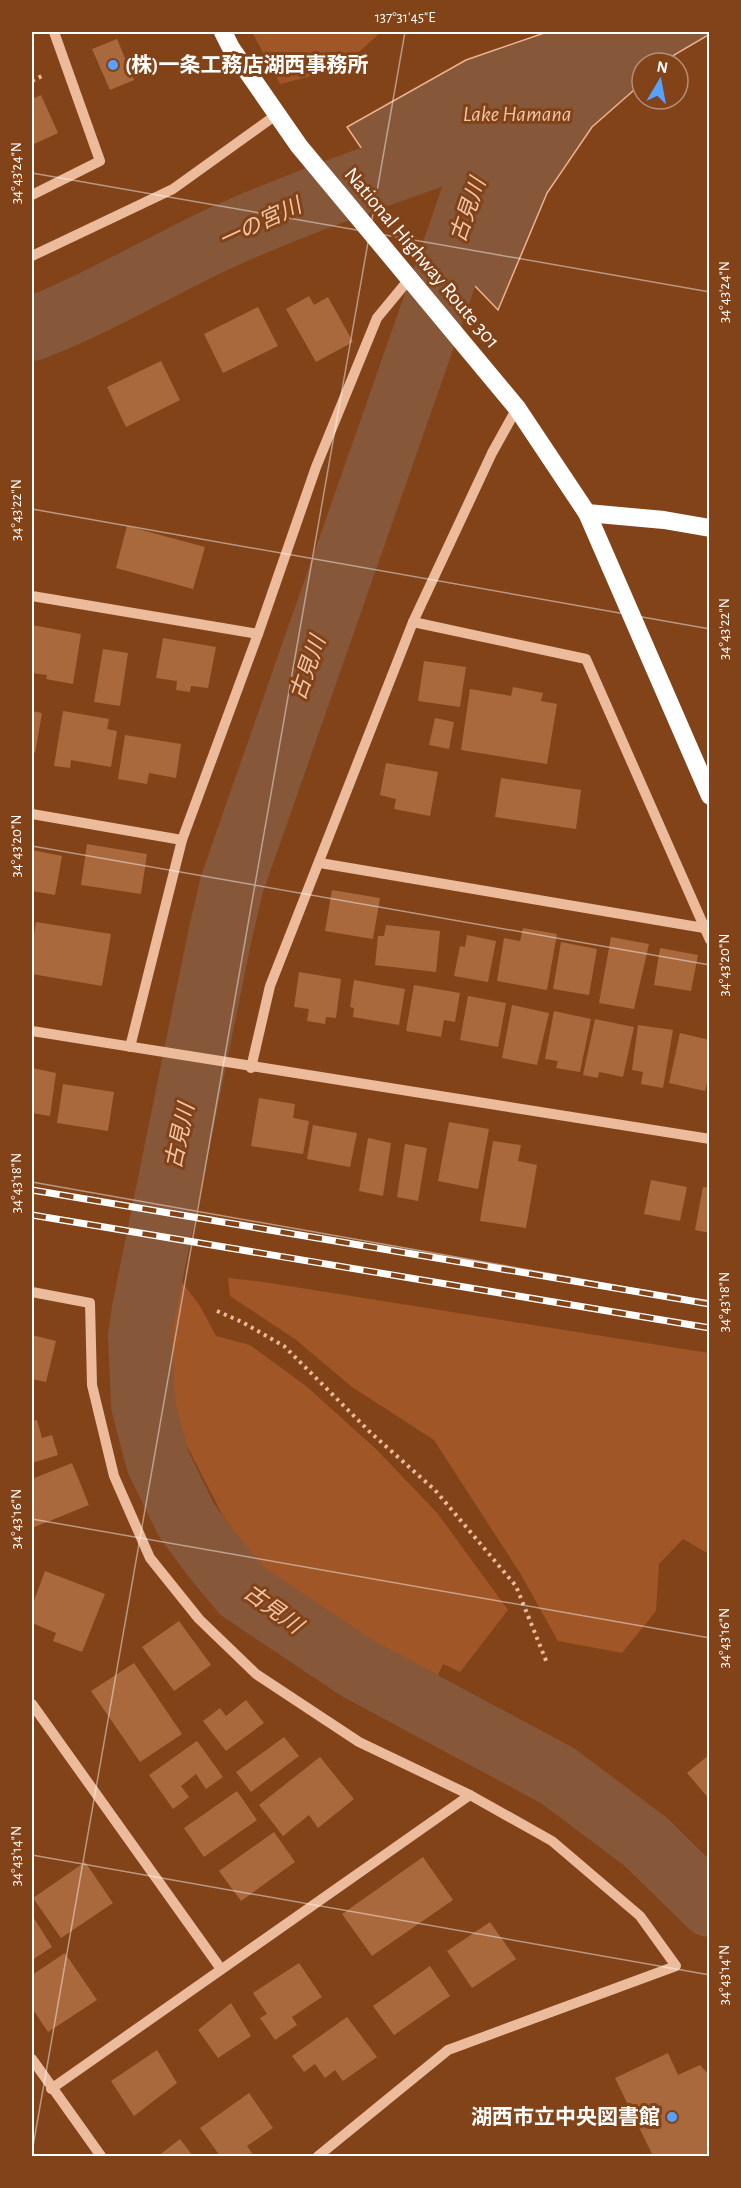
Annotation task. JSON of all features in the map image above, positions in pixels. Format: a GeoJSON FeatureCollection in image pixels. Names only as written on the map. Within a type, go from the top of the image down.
{"type":"FeatureCollection","features":[{"type":"Feature","properties":{"kind":"highway","name":"National Highway Route 301"},"geometry":{"type":"LineString","coordinates":[[222,32],[299,146],[517,408],[587,513],[710,796]]}},
{"type":"Feature","properties":{"kind":"highway"},"geometry":{"type":"LineString","coordinates":[[587,513],[664,520],[710,528]]}},
{"type":"Feature","properties":{"kind":"street"},"geometry":{"type":"LineString","coordinates":[[32,195],[100,161],[54,32]]}},
{"type":"Feature","properties":{"kind":"street"},"geometry":{"type":"LineString","coordinates":[[32,256],[173,189],[276,115]]}},
{"type":"Feature","properties":{"kind":"street"},"geometry":{"type":"LineString","coordinates":[[130,1047],[182,840],[258,634],[316,467],[377,318],[415,285]]}},
{"type":"Feature","properties":{"kind":"street"},"geometry":{"type":"LineString","coordinates":[[251,1068],[270,986],[413,622],[492,453],[517,408]]}},
{"type":"Feature","properties":{"kind":"street"},"geometry":{"type":"LineString","coordinates":[[32,596],[258,634]]}},
{"type":"Feature","properties":{"kind":"street"},"geometry":{"type":"LineString","coordinates":[[413,622],[586,659],[710,940]]}},
{"type":"Feature","properties":{"kind":"street"},"geometry":{"type":"LineString","coordinates":[[32,814],[182,840]]}},
{"type":"Feature","properties":{"kind":"street"},"geometry":{"type":"LineString","coordinates":[[320,863],[704,928]]}},
{"type":"Feature","properties":{"kind":"street"},"geometry":{"type":"LineString","coordinates":[[32,1031],[251,1068],[710,1139]]}},
{"type":"Feature","properties":{"kind":"street"},"geometry":{"type":"LineString","coordinates":[[32,1292],[90,1303],[92,1385],[114,1476],[150,1558],[199,1619],[256,1674],[358,1742],[470,1796],[552,1841],[640,1916],[676,1966],[448,2050],[318,2157]]}},
{"type":"Feature","properties":{"kind":"street"},"geometry":{"type":"LineString","coordinates":[[32,1704],[221,1969]]}},
{"type":"Feature","properties":{"kind":"street"},"geometry":{"type":"LineString","coordinates":[[51,2089],[470,1796]]}},
{"type":"Feature","properties":{"kind":"street"},"geometry":{"type":"LineString","coordinates":[[32,2059],[100,2157]]}},
{"type":"Feature","properties":{"kind":"path"},"geometry":{"type":"LineString","coordinates":[[217,1311],[242,1322],[284,1346],[370,1433],[435,1490],[516,1586],[546,1663]]}},
{"type":"Feature","properties":{"kind":"shaded area"},"geometry":{"type":"Polygon","coordinates":[[[252,32],[381,32],[340,69],[280,84],[252,32]]]}},
{"type":"Feature","properties":{"kind":"shaded area"},"geometry":{"type":"Polygon","coordinates":[[[179,1278],[200,1306],[216,1336],[250,1345],[306,1386],[377,1450],[438,1514],[508,1610],[460,1672],[443,1664],[438,1675],[329,1622],[274,1589],[222,1514],[165,1403],[164,1328],[179,1278]]]}},
{"type":"Feature","properties":{"kind":"shaded area"},"geometry":{"type":"Polygon","coordinates":[[[228,1278],[709,1353],[709,1554],[683,1539],[659,1564],[656,1611],[622,1653],[558,1641],[520,1573],[434,1440],[352,1387],[295,1339],[230,1296],[228,1278]]]}},
{"type":"Feature","properties":{"kind":"water","name":"Lake Hamana"},"geometry":{"type":"Polygon","coordinates":[[[547,32],[709,32],[710,34],[681,51],[630,51],[630,94],[592,127],[547,193],[498,310],[454,264],[477,207],[480,182],[469,163],[446,166],[385,183],[347,127],[466,60],[547,32]]]}},
{"type":"Feature","properties":{"kind":"building","name":"(株)一条工務店湖西事務所"},"geometry":{"type":"Polygon","coordinates":[[[117,39],[134,80],[110,90],[92,49],[117,39]]]}},
{"type":"Feature","properties":{"kind":"building"},"geometry":{"type":"Polygon","coordinates":[[[41,95],[58,133],[32,145],[32,99],[41,95]]]}},
{"type":"Feature","properties":{"kind":"building"},"geometry":{"type":"Polygon","coordinates":[[[309,296],[314,305],[328,297],[353,342],[316,362],[286,309],[309,296]]]}},
{"type":"Feature","properties":{"kind":"building"},"geometry":{"type":"Polygon","coordinates":[[[258,307],[278,346],[223,373],[204,334],[258,307]]]}},
{"type":"Feature","properties":{"kind":"building"},"geometry":{"type":"Polygon","coordinates":[[[161,361],[180,400],[126,427],[107,387],[161,361]]]}},
{"type":"Feature","properties":{"kind":"building"},"geometry":{"type":"Polygon","coordinates":[[[127,526],[205,547],[193,589],[116,568],[127,526]]]}},
{"type":"Feature","properties":{"kind":"building"},"geometry":{"type":"Polygon","coordinates":[[[32,625],[81,634],[73,684],[46,679],[47,675],[32,673],[32,625]]]}},
{"type":"Feature","properties":{"kind":"building"},"geometry":{"type":"Polygon","coordinates":[[[163,638],[216,647],[208,688],[191,686],[190,692],[176,690],[177,681],[156,678],[163,638]]]}},
{"type":"Feature","properties":{"kind":"building"},"geometry":{"type":"Polygon","coordinates":[[[103,649],[128,653],[120,706],[94,702],[103,649]]]}},
{"type":"Feature","properties":{"kind":"building"},"geometry":{"type":"Polygon","coordinates":[[[424,661],[466,667],[460,707],[418,701],[424,661]]]}},
{"type":"Feature","properties":{"kind":"building"},"geometry":{"type":"Polygon","coordinates":[[[513,687],[543,693],[541,701],[557,704],[547,764],[461,750],[470,689],[511,696],[513,687]]]}},
{"type":"Feature","properties":{"kind":"building"},"geometry":{"type":"Polygon","coordinates":[[[32,711],[42,713],[35,753],[32,752],[32,711]]]}},
{"type":"Feature","properties":{"kind":"building"},"geometry":{"type":"Polygon","coordinates":[[[63,711],[109,719],[107,729],[117,731],[111,767],[71,760],[70,768],[54,766],[63,711]]]}},
{"type":"Feature","properties":{"kind":"building"},"geometry":{"type":"Polygon","coordinates":[[[435,718],[454,722],[449,749],[429,745],[435,718]]]}},
{"type":"Feature","properties":{"kind":"building"},"geometry":{"type":"Polygon","coordinates":[[[125,735],[181,744],[176,778],[149,773],[147,784],[118,779],[125,735]]]}},
{"type":"Feature","properties":{"kind":"building"},"geometry":{"type":"Polygon","coordinates":[[[386,763],[438,772],[430,816],[394,809],[396,799],[380,795],[386,763]]]}},
{"type":"Feature","properties":{"kind":"building"},"geometry":{"type":"Polygon","coordinates":[[[501,778],[581,790],[576,829],[495,817],[501,778]]]}},
{"type":"Feature","properties":{"kind":"building"},"geometry":{"type":"Polygon","coordinates":[[[87,844],[147,854],[141,894],[81,885],[87,844]]]}},
{"type":"Feature","properties":{"kind":"building"},"geometry":{"type":"Polygon","coordinates":[[[32,850],[62,856],[55,895],[32,891],[32,850]]]}},
{"type":"Feature","properties":{"kind":"building"},"geometry":{"type":"Polygon","coordinates":[[[332,890],[380,898],[373,939],[325,931],[332,890]]]}},
{"type":"Feature","properties":{"kind":"building"},"geometry":{"type":"Polygon","coordinates":[[[36,922],[111,934],[102,986],[32,974],[32,946],[36,922]]]}},
{"type":"Feature","properties":{"kind":"building"},"geometry":{"type":"Polygon","coordinates":[[[386,925],[440,931],[436,972],[375,965],[378,936],[384,936],[386,925]]]}},
{"type":"Feature","properties":{"kind":"building"},"geometry":{"type":"Polygon","coordinates":[[[523,928],[557,934],[547,990],[497,981],[504,938],[520,941],[523,928]]]}},
{"type":"Feature","properties":{"kind":"building"},"geometry":{"type":"Polygon","coordinates":[[[467,935],[496,941],[488,982],[454,976],[460,946],[465,947],[467,935]]]}},
{"type":"Feature","properties":{"kind":"building"},"geometry":{"type":"Polygon","coordinates":[[[611,937],[649,944],[634,1009],[599,1003],[611,937]]]}},
{"type":"Feature","properties":{"kind":"building"},"geometry":{"type":"Polygon","coordinates":[[[561,942],[597,949],[589,995],[553,989],[561,942]]]}},
{"type":"Feature","properties":{"kind":"building"},"geometry":{"type":"Polygon","coordinates":[[[660,948],[698,955],[691,991],[654,985],[660,948]]]}},
{"type":"Feature","properties":{"kind":"building"},"geometry":{"type":"Polygon","coordinates":[[[299,972],[341,979],[336,1018],[326,1017],[325,1024],[307,1021],[309,1009],[294,1007],[299,972]]]}},
{"type":"Feature","properties":{"kind":"building"},"geometry":{"type":"Polygon","coordinates":[[[354,980],[405,989],[399,1025],[353,1017],[354,1008],[350,1007],[354,980]]]}},
{"type":"Feature","properties":{"kind":"building"},"geometry":{"type":"Polygon","coordinates":[[[414,985],[460,993],[455,1022],[444,1020],[441,1037],[406,1031],[414,985]]]}},
{"type":"Feature","properties":{"kind":"building"},"geometry":{"type":"Polygon","coordinates":[[[468,996],[506,1003],[498,1047],[460,1040],[468,996]]]}},
{"type":"Feature","properties":{"kind":"building"},"geometry":{"type":"Polygon","coordinates":[[[512,1005],[549,1013],[537,1065],[502,1058],[512,1005]]]}},
{"type":"Feature","properties":{"kind":"building"},"geometry":{"type":"Polygon","coordinates":[[[554,1011],[591,1019],[580,1072],[556,1068],[558,1061],[545,1059],[554,1011]]]}},
{"type":"Feature","properties":{"kind":"building"},"geometry":{"type":"Polygon","coordinates":[[[595,1019],[634,1027],[623,1077],[599,1072],[598,1078],[583,1075],[595,1019]]]}},
{"type":"Feature","properties":{"kind":"building"},"geometry":{"type":"Polygon","coordinates":[[[638,1025],[673,1030],[663,1088],[641,1084],[643,1072],[632,1070],[638,1025]]]}},
{"type":"Feature","properties":{"kind":"building"},"geometry":{"type":"Polygon","coordinates":[[[680,1033],[710,1040],[710,1072],[705,1091],[669,1083],[680,1033]]]}},
{"type":"Feature","properties":{"kind":"building"},"geometry":{"type":"Polygon","coordinates":[[[32,1068],[56,1073],[50,1116],[32,1113],[32,1068]]]}},
{"type":"Feature","properties":{"kind":"building"},"geometry":{"type":"Polygon","coordinates":[[[63,1084],[114,1092],[108,1131],[57,1123],[63,1084]]]}},
{"type":"Feature","properties":{"kind":"building"},"geometry":{"type":"Polygon","coordinates":[[[259,1098],[295,1104],[293,1118],[309,1121],[303,1154],[251,1146],[259,1098]]]}},
{"type":"Feature","properties":{"kind":"building"},"geometry":{"type":"Polygon","coordinates":[[[449,1122],[489,1129],[478,1189],[438,1181],[449,1122]]]}},
{"type":"Feature","properties":{"kind":"building"},"geometry":{"type":"Polygon","coordinates":[[[313,1125],[357,1133],[350,1167],[307,1159],[313,1125]]]}},
{"type":"Feature","properties":{"kind":"building"},"geometry":{"type":"Polygon","coordinates":[[[368,1138],[391,1143],[383,1196],[359,1191],[368,1138]]]}},
{"type":"Feature","properties":{"kind":"building"},"geometry":{"type":"Polygon","coordinates":[[[493,1141],[521,1145],[518,1161],[537,1165],[526,1228],[480,1221],[493,1141]]]}},
{"type":"Feature","properties":{"kind":"building"},"geometry":{"type":"Polygon","coordinates":[[[405,1144],[427,1148],[418,1201],[397,1197],[405,1144]]]}},
{"type":"Feature","properties":{"kind":"building"},"geometry":{"type":"Polygon","coordinates":[[[651,1180],[687,1187],[680,1221],[644,1214],[651,1180]]]}},
{"type":"Feature","properties":{"kind":"building"},"geometry":{"type":"Polygon","coordinates":[[[703,1187],[710,1188],[710,1233],[695,1230],[703,1187]]]}},
{"type":"Feature","properties":{"kind":"building"},"geometry":{"type":"Polygon","coordinates":[[[32,1335],[56,1341],[46,1382],[32,1379],[32,1335]]]}},
{"type":"Feature","properties":{"kind":"building"},"geometry":{"type":"Polygon","coordinates":[[[37,1420],[42,1438],[52,1435],[58,1455],[32,1463],[32,1421],[37,1420]]]}},
{"type":"Feature","properties":{"kind":"building"},"geometry":{"type":"Polygon","coordinates":[[[72,1463],[89,1505],[32,1528],[32,1479],[72,1463]]]}},
{"type":"Feature","properties":{"kind":"building"},"geometry":{"type":"Polygon","coordinates":[[[45,1571],[105,1594],[82,1652],[53,1641],[56,1633],[32,1623],[32,1606],[45,1571]]]}},
{"type":"Feature","properties":{"kind":"building"},"geometry":{"type":"Polygon","coordinates":[[[179,1621],[211,1665],[174,1691],[142,1647],[179,1621]]]}},
{"type":"Feature","properties":{"kind":"building"},"geometry":{"type":"Polygon","coordinates":[[[134,1663],[182,1734],[140,1762],[91,1691],[134,1663]]]}},
{"type":"Feature","properties":{"kind":"building"},"geometry":{"type":"Polygon","coordinates":[[[246,1700],[264,1723],[226,1751],[203,1721],[220,1708],[226,1716],[246,1700]]]}},
{"type":"Feature","properties":{"kind":"building"},"geometry":{"type":"Polygon","coordinates":[[[284,1737],[299,1756],[251,1792],[236,1772],[284,1737]]]}},
{"type":"Feature","properties":{"kind":"building"},"geometry":{"type":"Polygon","coordinates":[[[197,1741],[223,1777],[206,1789],[196,1774],[181,1786],[189,1797],[173,1809],[149,1775],[197,1741]]]}},
{"type":"Feature","properties":{"kind":"building"},"geometry":{"type":"Polygon","coordinates":[[[710,1754],[710,1800],[687,1773],[710,1754]]]}},
{"type":"Feature","properties":{"kind":"building"},"geometry":{"type":"Polygon","coordinates":[[[320,1757],[354,1799],[318,1828],[309,1815],[283,1836],[259,1805],[320,1757]]]}},
{"type":"Feature","properties":{"kind":"building"},"geometry":{"type":"Polygon","coordinates":[[[237,1791],[257,1820],[204,1857],[184,1828],[237,1791]]]}},
{"type":"Feature","properties":{"kind":"building"},"geometry":{"type":"Polygon","coordinates":[[[274,1832],[295,1862],[241,1901],[219,1871],[274,1832]]]}},
{"type":"Feature","properties":{"kind":"building"},"geometry":{"type":"Polygon","coordinates":[[[423,1857],[453,1900],[372,1956],[342,1914],[423,1857]]]}},
{"type":"Feature","properties":{"kind":"building"},"geometry":{"type":"Polygon","coordinates":[[[85,1862],[113,1903],[61,1938],[33,1898],[85,1862]]]}},
{"type":"Feature","properties":{"kind":"building"},"geometry":{"type":"Polygon","coordinates":[[[32,1915],[52,1947],[32,1960],[32,1915]]]}},
{"type":"Feature","properties":{"kind":"building"},"geometry":{"type":"Polygon","coordinates":[[[490,1922],[516,1959],[472,1988],[447,1951],[490,1922]]]}},
{"type":"Feature","properties":{"kind":"building"},"geometry":{"type":"Polygon","coordinates":[[[65,1953],[97,2000],[48,2032],[32,2008],[32,1975],[65,1953]]]}},
{"type":"Feature","properties":{"kind":"building"},"geometry":{"type":"Polygon","coordinates":[[[299,1963],[322,1997],[292,2017],[297,2025],[275,2040],[260,2018],[267,2014],[253,1993],[299,1963]]]}},
{"type":"Feature","properties":{"kind":"building"},"geometry":{"type":"Polygon","coordinates":[[[430,1966],[450,1996],[394,2035],[373,2006],[430,1966]]]}},
{"type":"Feature","properties":{"kind":"building"},"geometry":{"type":"Polygon","coordinates":[[[231,2003],[251,2036],[218,2058],[198,2030],[231,2003]]]}},
{"type":"Feature","properties":{"kind":"building"},"geometry":{"type":"Polygon","coordinates":[[[347,2017],[377,2057],[343,2081],[335,2070],[325,2078],[315,2064],[304,2072],[292,2056],[347,2017]]]}},
{"type":"Feature","properties":{"kind":"building"},"geometry":{"type":"Polygon","coordinates":[[[157,2050],[177,2083],[134,2116],[111,2081],[157,2050]]]}},
{"type":"Feature","properties":{"kind":"building","name":"湖西市立中央図書館"},"geometry":{"type":"Polygon","coordinates":[[[668,2053],[678,2075],[700,2065],[710,2076],[710,2156],[653,2156],[615,2078],[668,2053]]]}},
{"type":"Feature","properties":{"kind":"building"},"geometry":{"type":"Polygon","coordinates":[[[249,2093],[273,2128],[247,2146],[254,2156],[220,2156],[200,2128],[249,2093]]]}},
{"type":"Feature","properties":{"kind":"building"},"geometry":{"type":"Polygon","coordinates":[[[180,2139],[193,2156],[158,2156],[180,2139]]]}},
{"type":"Feature","properties":{"kind":"waterway","name":"古見川"},"geometry":{"type":"LineString","coordinates":[[495,133],[232,884],[144,1309],[140,1336],[143,1405],[158,1462],[187,1521],[242,1591],[357,1668],[558,1776],[646,1842],[710,1905]]}},
{"type":"Feature","properties":{"kind":"waterway","name":"一の宮川"},"geometry":{"type":"LineString","coordinates":[[32,329],[78,309],[243,228],[463,145]]}},
{"type":"Feature","properties":{"kind":"railway"},"geometry":{"type":"LineString","coordinates":[[32,1190],[710,1304]]}},
{"type":"Feature","properties":{"kind":"railway"},"geometry":{"type":"LineString","coordinates":[[32,1215],[710,1328]]}},
{"type":"Feature","properties":{"kind":"place","name":"(株)一条工務店湖西事務所"},"geometry":{"type":"Point","coordinates":[113,65]}},
{"type":"Feature","properties":{"kind":"place","name":"湖西市立中央図書館"},"geometry":{"type":"Point","coordinates":[672,2117]}}]}
